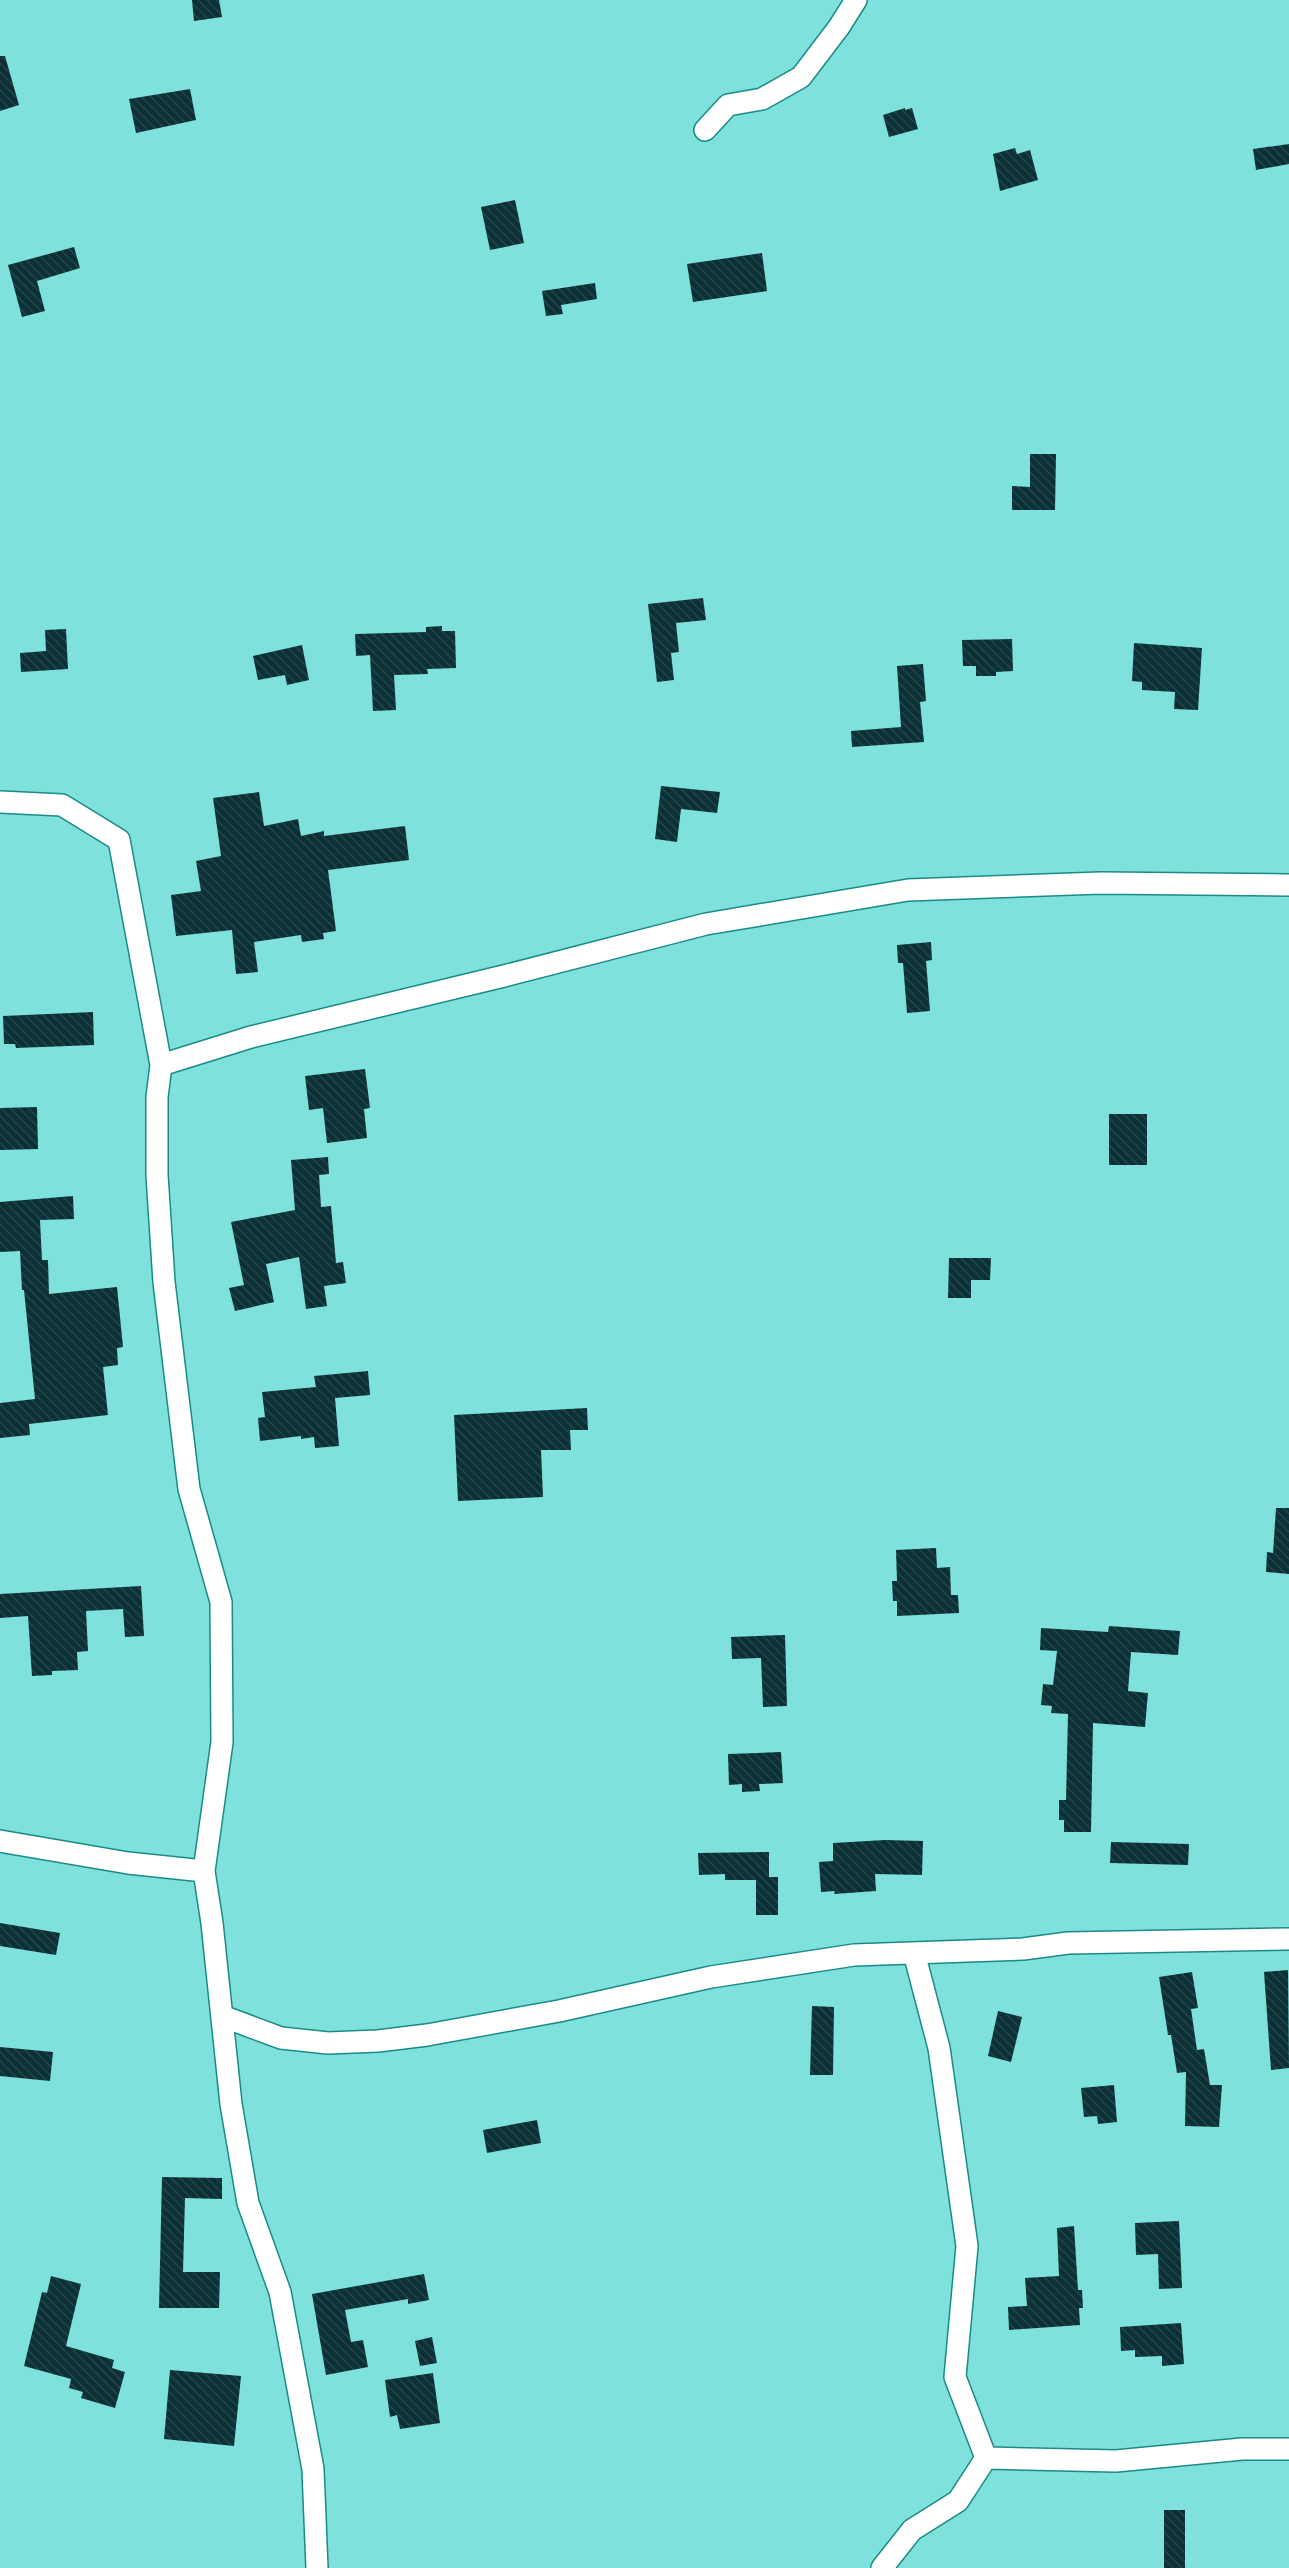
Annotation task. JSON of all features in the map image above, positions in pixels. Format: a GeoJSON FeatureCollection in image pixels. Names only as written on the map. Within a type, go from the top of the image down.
{"type":"FeatureCollection","features":[{"type":"Feature","properties":{"kind":"street"},"geometry":{"type":"LineString","coordinates":[[705,130],[728,105],[762,99],[801,77],[839,27],[856,0]]}},
{"type":"Feature","properties":{"kind":"street"},"geometry":{"type":"LineString","coordinates":[[0,802],[62,805],[120,840],[161,1065],[157,1097],[157,1175],[164,1282],[189,1489],[221,1602],[222,1742],[204,1871],[213,1923],[231,2104],[248,2203],[280,2292],[314,2469],[317,2568]]}},
{"type":"Feature","properties":{"kind":"street"},"geometry":{"type":"LineString","coordinates":[[161,1065],[251,1037],[706,924],[908,890],[1101,883],[1289,885]]}},
{"type":"Feature","properties":{"kind":"street"},"geometry":{"type":"LineString","coordinates":[[0,1841],[128,1863],[204,1871]]}},
{"type":"Feature","properties":{"kind":"street"},"geometry":{"type":"LineString","coordinates":[[222,2016],[281,2038],[327,2043],[378,2040],[427,2035],[559,2011],[711,1977],[854,1955],[1023,1949],[1068,1943],[1289,1939]]}},
{"type":"Feature","properties":{"kind":"street"},"geometry":{"type":"LineString","coordinates":[[914,1953],[939,2048],[967,2246],[955,2377],[986,2458]]}},
{"type":"Feature","properties":{"kind":"street"},"geometry":{"type":"LineString","coordinates":[[986,2458],[1116,2461],[1242,2449],[1289,2449]]}},
{"type":"Feature","properties":{"kind":"street"},"geometry":{"type":"LineString","coordinates":[[882,2568],[912,2530],[958,2501],[986,2458]]}},
{"type":"Feature","properties":{"kind":"building"},"geometry":{"type":"Polygon","coordinates":[[[192,0],[219,0],[222,17],[194,21],[192,0]]]}},
{"type":"Feature","properties":{"kind":"building"},"geometry":{"type":"Polygon","coordinates":[[[0,56],[5,56],[19,105],[0,111],[0,56]]]}},
{"type":"Feature","properties":{"kind":"building"},"geometry":{"type":"Polygon","coordinates":[[[190,89],[196,120],[136,133],[129,99],[190,89]]]}},
{"type":"Feature","properties":{"kind":"building"},"geometry":{"type":"Polygon","coordinates":[[[905,108],[905,110],[912,108],[918,129],[889,137],[883,115],[905,108]]]}},
{"type":"Feature","properties":{"kind":"building"},"geometry":{"type":"Polygon","coordinates":[[[1289,144],[1289,164],[1256,170],[1253,149],[1289,144]]]}},
{"type":"Feature","properties":{"kind":"building"},"geometry":{"type":"Polygon","coordinates":[[[1015,148],[1017,154],[1030,150],[1038,180],[1000,191],[993,154],[1015,148]]]}},
{"type":"Feature","properties":{"kind":"building"},"geometry":{"type":"Polygon","coordinates":[[[515,200],[524,243],[490,250],[481,207],[515,200]]]}},
{"type":"Feature","properties":{"kind":"building"},"geometry":{"type":"Polygon","coordinates":[[[74,247],[80,268],[37,281],[45,311],[22,317],[8,265],[74,247]]]}},
{"type":"Feature","properties":{"kind":"building"},"geometry":{"type":"Polygon","coordinates":[[[762,253],[767,291],[693,302],[687,264],[762,253]]]}},
{"type":"Feature","properties":{"kind":"building"},"geometry":{"type":"Polygon","coordinates":[[[595,283],[597,299],[561,305],[563,314],[546,316],[542,291],[595,283]]]}},
{"type":"Feature","properties":{"kind":"building"},"geometry":{"type":"Polygon","coordinates":[[[1030,454],[1056,454],[1055,510],[1012,510],[1012,486],[1030,487],[1030,454]]]}},
{"type":"Feature","properties":{"kind":"building"},"geometry":{"type":"Polygon","coordinates":[[[703,598],[706,620],[676,623],[679,652],[671,653],[674,680],[657,682],[648,604],[703,598]]]}},
{"type":"Feature","properties":{"kind":"building"},"geometry":{"type":"Polygon","coordinates":[[[442,626],[442,631],[455,631],[456,668],[427,669],[428,674],[394,675],[396,710],[373,711],[370,655],[356,656],[355,634],[426,632],[426,627],[442,626]]]}},
{"type":"Feature","properties":{"kind":"building"},"geometry":{"type":"Polygon","coordinates":[[[66,629],[68,669],[21,672],[20,653],[46,651],[45,630],[66,629]]]}},
{"type":"Feature","properties":{"kind":"building"},"geometry":{"type":"Polygon","coordinates":[[[1012,639],[1013,671],[996,672],[996,676],[976,676],[976,666],[963,666],[962,640],[1012,639]]]}},
{"type":"Feature","properties":{"kind":"building"},"geometry":{"type":"Polygon","coordinates":[[[1134,643],[1202,648],[1198,710],[1174,709],[1175,692],[1142,690],[1142,682],[1132,681],[1134,643]]]}},
{"type":"Feature","properties":{"kind":"building"},"geometry":{"type":"Polygon","coordinates":[[[302,645],[309,680],[287,685],[285,675],[258,680],[253,656],[302,645]]]}},
{"type":"Feature","properties":{"kind":"building"},"geometry":{"type":"Polygon","coordinates":[[[923,664],[926,701],[920,702],[924,742],[852,747],[851,731],[901,727],[897,666],[923,664]]]}},
{"type":"Feature","properties":{"kind":"building"},"geometry":{"type":"Polygon","coordinates":[[[661,786],[720,792],[717,813],[681,809],[677,842],[655,839],[661,786]]]}},
{"type":"Feature","properties":{"kind":"building"},"geometry":{"type":"Polygon","coordinates":[[[259,792],[264,826],[298,819],[301,836],[324,831],[324,836],[405,826],[409,860],[328,870],[336,931],[323,933],[324,939],[302,942],[301,935],[254,942],[258,972],[236,974],[232,930],[176,936],[171,895],[201,891],[196,861],[221,856],[213,798],[259,792]]]}},
{"type":"Feature","properties":{"kind":"building"},"geometry":{"type":"Polygon","coordinates":[[[931,942],[932,960],[926,961],[930,1011],[907,1013],[903,963],[898,963],[897,945],[931,942]]]}},
{"type":"Feature","properties":{"kind":"building"},"geometry":{"type":"Polygon","coordinates":[[[93,1012],[94,1045],[16,1048],[15,1044],[4,1044],[3,1016],[93,1012]]]}},
{"type":"Feature","properties":{"kind":"building"},"geometry":{"type":"Polygon","coordinates":[[[365,1069],[370,1108],[364,1109],[367,1138],[327,1143],[323,1108],[309,1110],[305,1076],[365,1069]]]}},
{"type":"Feature","properties":{"kind":"building"},"geometry":{"type":"Polygon","coordinates":[[[37,1107],[38,1149],[0,1150],[0,1108],[37,1107]]]}},
{"type":"Feature","properties":{"kind":"building"},"geometry":{"type":"Polygon","coordinates":[[[1109,1114],[1147,1114],[1147,1165],[1109,1165],[1109,1114]]]}},
{"type":"Feature","properties":{"kind":"building"},"geometry":{"type":"Polygon","coordinates":[[[328,1157],[329,1174],[319,1175],[321,1207],[331,1206],[336,1263],[343,1262],[346,1283],[324,1286],[327,1306],[306,1309],[299,1257],[266,1264],[274,1302],[235,1311],[229,1288],[244,1285],[231,1222],[295,1210],[291,1160],[328,1157]]]}},
{"type":"Feature","properties":{"kind":"building"},"geometry":{"type":"Polygon","coordinates":[[[73,1196],[74,1219],[40,1220],[42,1260],[48,1260],[49,1294],[117,1287],[123,1347],[117,1348],[118,1365],[103,1367],[108,1415],[29,1424],[30,1435],[0,1438],[0,1403],[35,1399],[24,1290],[22,1290],[20,1251],[0,1252],[0,1202],[73,1196]]]}},
{"type":"Feature","properties":{"kind":"building"},"geometry":{"type":"Polygon","coordinates":[[[949,1258],[991,1258],[990,1280],[971,1280],[971,1298],[948,1298],[949,1258]]]}},
{"type":"Feature","properties":{"kind":"building"},"geometry":{"type":"Polygon","coordinates":[[[368,1371],[370,1395],[335,1398],[339,1446],[315,1448],[314,1437],[301,1439],[301,1436],[260,1441],[258,1418],[265,1417],[262,1392],[316,1387],[314,1376],[368,1371]]]}},
{"type":"Feature","properties":{"kind":"building"},"geometry":{"type":"Polygon","coordinates":[[[587,1408],[588,1430],[570,1430],[571,1450],[541,1450],[543,1497],[458,1501],[454,1415],[587,1408]]]}},
{"type":"Feature","properties":{"kind":"building"},"geometry":{"type":"Polygon","coordinates":[[[1276,1508],[1289,1508],[1289,1574],[1266,1572],[1267,1552],[1273,1553],[1276,1508]]]}},
{"type":"Feature","properties":{"kind":"building"},"geometry":{"type":"Polygon","coordinates":[[[936,1548],[937,1568],[950,1567],[951,1595],[958,1595],[959,1613],[897,1616],[897,1601],[893,1601],[892,1581],[897,1581],[896,1550],[936,1548]]]}},
{"type":"Feature","properties":{"kind":"building"},"geometry":{"type":"Polygon","coordinates":[[[141,1586],[144,1636],[125,1637],[123,1609],[86,1611],[88,1651],[77,1652],[78,1670],[52,1671],[52,1675],[32,1676],[28,1616],[0,1618],[0,1594],[141,1586]]]}},
{"type":"Feature","properties":{"kind":"building"},"geometry":{"type":"Polygon","coordinates":[[[1109,1626],[1180,1631],[1178,1655],[1131,1652],[1128,1691],[1148,1693],[1145,1727],[1093,1723],[1091,1832],[1064,1832],[1064,1820],[1059,1820],[1059,1800],[1066,1800],[1068,1714],[1051,1713],[1052,1706],[1041,1705],[1043,1684],[1053,1685],[1057,1651],[1040,1650],[1041,1628],[1108,1632],[1109,1626]]]}},
{"type":"Feature","properties":{"kind":"building"},"geometry":{"type":"Polygon","coordinates":[[[785,1635],[787,1706],[763,1707],[761,1658],[732,1659],[731,1637],[785,1635]]]}},
{"type":"Feature","properties":{"kind":"building"},"geometry":{"type":"Polygon","coordinates":[[[781,1752],[783,1783],[759,1784],[760,1791],[742,1792],[742,1784],[729,1785],[728,1754],[781,1752]]]}},
{"type":"Feature","properties":{"kind":"building"},"geometry":{"type":"Polygon","coordinates":[[[885,1840],[923,1841],[922,1875],[875,1874],[876,1891],[834,1894],[835,1891],[821,1892],[819,1862],[833,1861],[833,1843],[885,1840]]]}},
{"type":"Feature","properties":{"kind":"building"},"geometry":{"type":"Polygon","coordinates":[[[1111,1842],[1189,1844],[1188,1865],[1110,1863],[1111,1842]]]}},
{"type":"Feature","properties":{"kind":"building"},"geometry":{"type":"Polygon","coordinates":[[[769,1852],[769,1877],[778,1877],[778,1915],[756,1915],[756,1880],[725,1880],[725,1874],[699,1875],[698,1853],[769,1852]]]}},
{"type":"Feature","properties":{"kind":"building"},"geometry":{"type":"Polygon","coordinates":[[[0,1923],[60,1933],[56,1955],[0,1946],[0,1923]]]}},
{"type":"Feature","properties":{"kind":"building"},"geometry":{"type":"Polygon","coordinates":[[[1288,1970],[1289,2068],[1271,2070],[1264,1972],[1288,1970]]]}},
{"type":"Feature","properties":{"kind":"building"},"geometry":{"type":"Polygon","coordinates":[[[1192,1972],[1198,2008],[1191,2009],[1197,2050],[1204,2049],[1210,2085],[1222,2085],[1219,2127],[1185,2126],[1186,2072],[1177,2073],[1171,2035],[1168,2035],[1159,1977],[1192,1972]]]}},
{"type":"Feature","properties":{"kind":"building"},"geometry":{"type":"Polygon","coordinates":[[[812,2006],[834,2007],[833,2075],[810,2075],[812,2006]]]}},
{"type":"Feature","properties":{"kind":"building"},"geometry":{"type":"Polygon","coordinates":[[[998,2011],[1022,2017],[1011,2062],[988,2056],[998,2011]]]}},
{"type":"Feature","properties":{"kind":"building"},"geometry":{"type":"Polygon","coordinates":[[[0,2047],[53,2052],[50,2081],[0,2076],[0,2047]]]}},
{"type":"Feature","properties":{"kind":"building"},"geometry":{"type":"Polygon","coordinates":[[[1114,2085],[1117,2122],[1098,2124],[1097,2116],[1084,2117],[1081,2088],[1114,2085]]]}},
{"type":"Feature","properties":{"kind":"building"},"geometry":{"type":"Polygon","coordinates":[[[537,2120],[541,2143],[487,2153],[483,2130],[537,2120]]]}},
{"type":"Feature","properties":{"kind":"building"},"geometry":{"type":"Polygon","coordinates":[[[162,2177],[222,2178],[222,2199],[185,2198],[183,2272],[220,2272],[219,2308],[159,2308],[162,2177]]]}},
{"type":"Feature","properties":{"kind":"building"},"geometry":{"type":"Polygon","coordinates":[[[1179,2221],[1182,2288],[1159,2289],[1158,2254],[1136,2255],[1135,2223],[1179,2221]]]}},
{"type":"Feature","properties":{"kind":"building"},"geometry":{"type":"Polygon","coordinates":[[[1074,2226],[1078,2290],[1082,2290],[1083,2308],[1079,2308],[1080,2325],[1009,2330],[1008,2307],[1027,2306],[1025,2278],[1059,2276],[1057,2228],[1074,2226]]]}},
{"type":"Feature","properties":{"kind":"building"},"geometry":{"type":"Polygon","coordinates":[[[424,2274],[429,2300],[408,2304],[408,2299],[345,2310],[351,2342],[363,2340],[368,2367],[326,2375],[312,2294],[424,2274]]]}},
{"type":"Feature","properties":{"kind":"building"},"geometry":{"type":"Polygon","coordinates":[[[51,2276],[81,2284],[66,2346],[114,2360],[112,2368],[125,2372],[115,2408],[81,2398],[83,2392],[69,2388],[71,2379],[24,2366],[42,2292],[47,2293],[51,2276]]]}},
{"type":"Feature","properties":{"kind":"building"},"geometry":{"type":"Polygon","coordinates":[[[1181,2323],[1184,2364],[1162,2366],[1162,2356],[1135,2357],[1135,2350],[1121,2351],[1120,2327],[1181,2323]]]}},
{"type":"Feature","properties":{"kind":"building"},"geometry":{"type":"Polygon","coordinates":[[[432,2337],[437,2363],[420,2366],[415,2341],[432,2337]]]}},
{"type":"Feature","properties":{"kind":"building"},"geometry":{"type":"Polygon","coordinates":[[[170,2370],[241,2376],[234,2446],[164,2439],[170,2370]]]}},
{"type":"Feature","properties":{"kind":"building"},"geometry":{"type":"Polygon","coordinates":[[[433,2373],[440,2423],[400,2429],[397,2415],[390,2417],[385,2380],[433,2373]]]}},
{"type":"Feature","properties":{"kind":"building"},"geometry":{"type":"Polygon","coordinates":[[[1164,2510],[1185,2510],[1185,2568],[1164,2568],[1164,2510]]]}}]}
